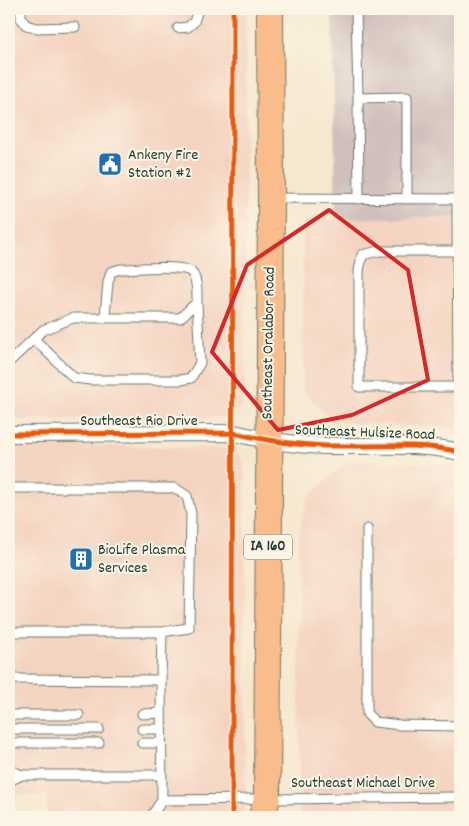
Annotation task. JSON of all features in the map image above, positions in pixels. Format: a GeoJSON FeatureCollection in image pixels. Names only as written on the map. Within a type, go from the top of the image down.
{"type":"FeatureCollection","features":[{"type":"Feature","properties":{"kind":"main road","name":"Southeast Oralabor Road"},"geometry":{"type":"LineString","coordinates":[[268,811],[270,9]]}},
{"type":"Feature","properties":{"kind":"street","name":"Southeast Rio Drive"},"geometry":{"type":"LineString","coordinates":[[9,434],[234,433],[268,441]]}},
{"type":"Feature","properties":{"kind":"street","name":"Southeast Hulsize Road"},"geometry":{"type":"LineString","coordinates":[[268,441],[323,446],[399,445],[460,452]]}},
{"type":"Feature","properties":{"kind":"lane"},"geometry":{"type":"LineString","coordinates":[[178,28],[188,27],[194,22],[198,9]]}},
{"type":"Feature","properties":{"kind":"lane"},"geometry":{"type":"LineString","coordinates":[[356,9],[359,199]]}},
{"type":"Feature","properties":{"kind":"lane"},"geometry":{"type":"LineString","coordinates":[[21,10],[21,18],[26,25],[37,28],[75,28]]}},
{"type":"Feature","properties":{"kind":"lane"},"geometry":{"type":"LineString","coordinates":[[358,98],[407,97],[407,199]]}},
{"type":"Feature","properties":{"kind":"lane"},"geometry":{"type":"LineString","coordinates":[[271,198],[458,199],[459,388],[359,387],[359,271],[362,255],[379,251],[457,251]]}},
{"type":"Feature","properties":{"kind":"lane"},"geometry":{"type":"LineString","coordinates":[[34,338],[74,378],[90,380],[181,380],[191,378],[200,363],[197,302],[194,279],[191,273],[182,268],[120,269],[111,272],[108,282],[105,316]]}},
{"type":"Feature","properties":{"kind":"lane"},"geometry":{"type":"LineString","coordinates":[[9,362],[43,330],[73,318],[105,316],[180,318],[197,302]]}},
{"type":"Feature","properties":{"kind":"lane"},"geometry":{"type":"LineString","coordinates":[[9,488],[175,488],[186,496],[191,514],[189,628],[162,632],[9,632]]}},
{"type":"Feature","properties":{"kind":"lane"},"geometry":{"type":"LineString","coordinates":[[367,529],[367,714],[375,722],[400,725],[460,726]]}},
{"type":"Feature","properties":{"kind":"lane"},"geometry":{"type":"LineString","coordinates":[[151,817],[162,800],[162,632]]}},
{"type":"Feature","properties":{"kind":"lane"},"geometry":{"type":"LineString","coordinates":[[9,679],[161,680]]}},
{"type":"Feature","properties":{"kind":"lane"},"geometry":{"type":"LineString","coordinates":[[142,714],[161,713]]}},
{"type":"Feature","properties":{"kind":"lane"},"geometry":{"type":"LineString","coordinates":[[9,715],[79,715]]}},
{"type":"Feature","properties":{"kind":"lane"},"geometry":{"type":"LineString","coordinates":[[9,729],[99,729]]}},
{"type":"Feature","properties":{"kind":"lane"},"geometry":{"type":"LineString","coordinates":[[142,729],[161,729]]}},
{"type":"Feature","properties":{"kind":"lane"},"geometry":{"type":"LineString","coordinates":[[9,743],[99,743]]}},
{"type":"Feature","properties":{"kind":"lane"},"geometry":{"type":"LineString","coordinates":[[142,743],[161,743]]}},
{"type":"Feature","properties":{"kind":"lane"},"geometry":{"type":"LineString","coordinates":[[9,770],[22,775],[162,775]]}},
{"type":"Feature","properties":{"kind":"lane"},"geometry":{"type":"LineString","coordinates":[[9,781],[22,775]]}},
{"type":"Feature","properties":{"kind":"lane","name":"Southeast Michael Drive"},"geometry":{"type":"LineString","coordinates":[[162,800],[268,811],[460,797]]}},
{"type":"Feature","properties":{"kind":"highlighted area"},"geometry":{"type":"Polygon","coordinates":[[[329,210],[408,270],[428,380],[352,415],[278,430],[212,352],[247,265],[329,210]]]}},
{"type":"Feature","properties":{"kind":"shaded area"},"geometry":{"type":"Polygon","coordinates":[[[9,9],[246,9],[245,394],[243,404],[236,413],[225,417],[9,420],[9,9]]]}},
{"type":"Feature","properties":{"kind":"shaded area"},"geometry":{"type":"Polygon","coordinates":[[[332,9],[460,9],[460,217],[336,219],[332,9]]]}},
{"type":"Feature","properties":{"kind":"shaded area"},"geometry":{"type":"Polygon","coordinates":[[[460,217],[460,428],[332,422],[303,390],[303,220],[460,217]]]}},
{"type":"Feature","properties":{"kind":"shaded area"},"geometry":{"type":"Polygon","coordinates":[[[9,444],[221,448],[238,453],[243,462],[245,476],[245,817],[47,817],[47,795],[9,795],[9,444]]]}},
{"type":"Feature","properties":{"kind":"shaded area"},"geometry":{"type":"Polygon","coordinates":[[[347,461],[460,465],[460,817],[300,817],[298,538],[308,497],[347,461]]]}},
{"type":"Feature","properties":{"kind":"cycle path"},"geometry":{"type":"LineString","coordinates":[[232,817],[233,9]]}},
{"type":"Feature","properties":{"kind":"cycle path"},"geometry":{"type":"LineString","coordinates":[[9,434],[234,433],[302,445],[410,446],[460,452]]}},
{"type":"Feature","properties":{"kind":"place","name":"Ankeny Fire Station #2"},"geometry":{"type":"Point","coordinates":[110,164]}},
{"type":"Feature","properties":{"kind":"place","name":"BioLife Plasma Services"},"geometry":{"type":"Point","coordinates":[81,559]}}]}
